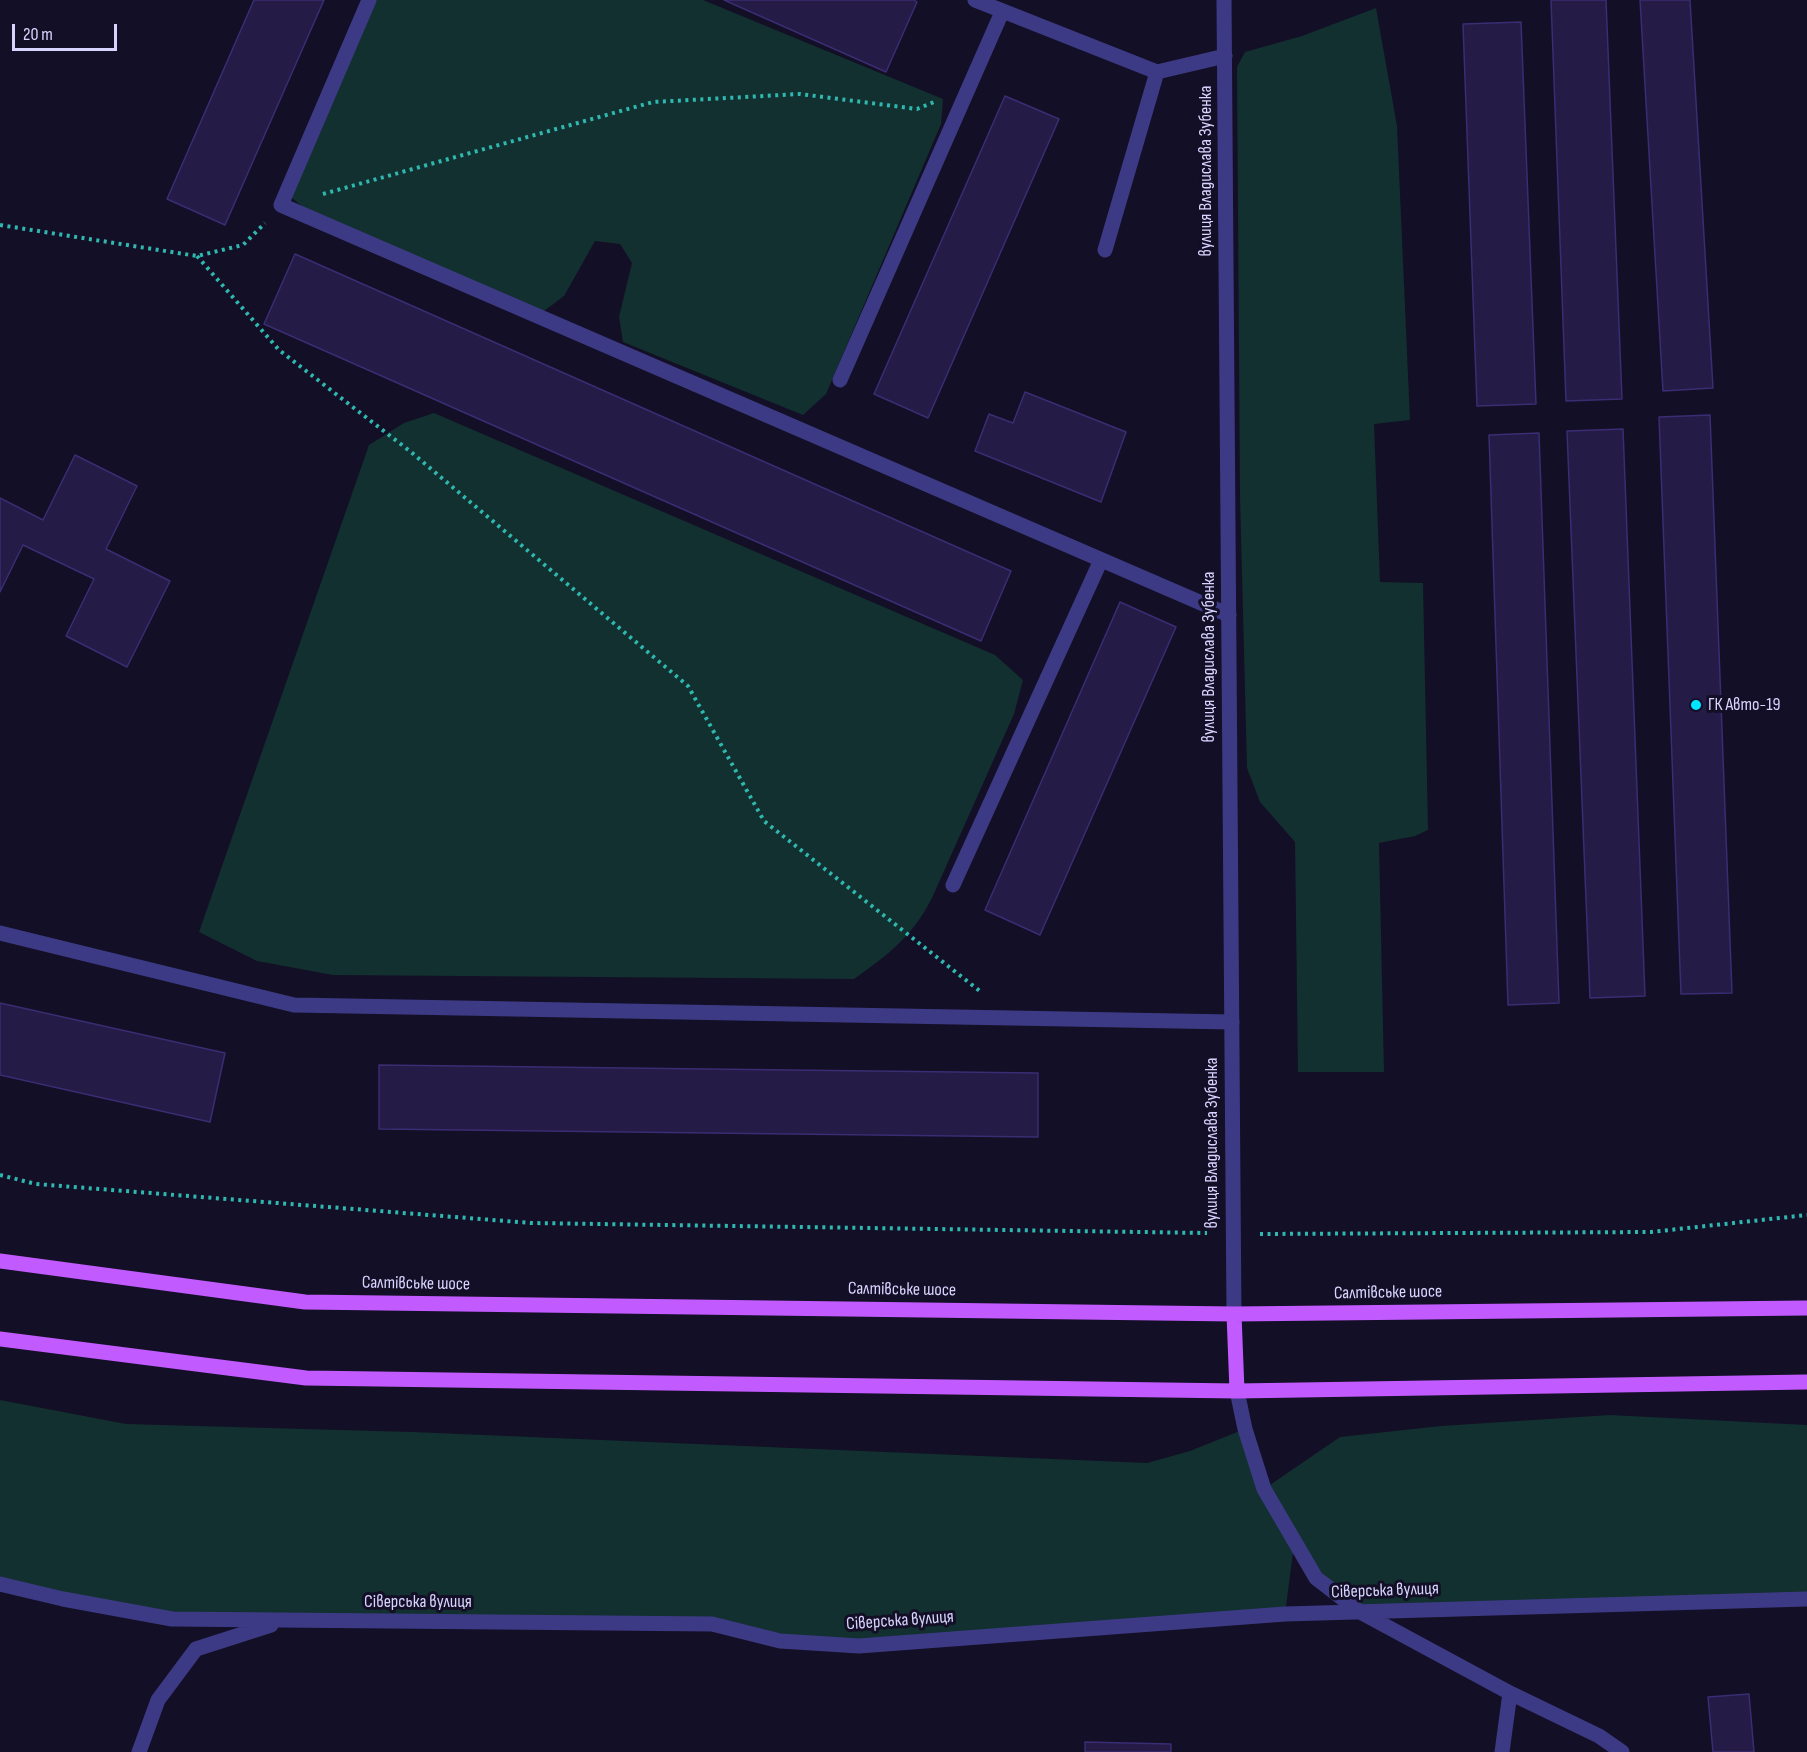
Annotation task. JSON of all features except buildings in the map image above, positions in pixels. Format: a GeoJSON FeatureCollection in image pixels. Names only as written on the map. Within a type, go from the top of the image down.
{"type":"FeatureCollection","features":[{"type":"Feature","properties":{"kind":"main road","name":"Салтівське шосе"},"geometry":{"type":"LineString","coordinates":[[0,1261],[305,1302],[1234,1314],[1807,1308]]}},
{"type":"Feature","properties":{"kind":"main road"},"geometry":{"type":"LineString","coordinates":[[1234,1314],[1237,1391]]}},
{"type":"Feature","properties":{"kind":"main road"},"geometry":{"type":"LineString","coordinates":[[0,1339],[306,1378],[1237,1391],[1807,1382]]}},
{"type":"Feature","properties":{"kind":"street"},"geometry":{"type":"LineString","coordinates":[[369,0],[281,205],[1229,615]]}},
{"type":"Feature","properties":{"kind":"street"},"geometry":{"type":"LineString","coordinates":[[975,0],[1157,72],[1225,57]]}},
{"type":"Feature","properties":{"kind":"street","name":"вулиця Владислава Зубенка"},"geometry":{"type":"LineString","coordinates":[[1224,0],[1234,1314]]}},
{"type":"Feature","properties":{"kind":"street"},"geometry":{"type":"LineString","coordinates":[[840,380],[1002,12]]}},
{"type":"Feature","properties":{"kind":"street"},"geometry":{"type":"LineString","coordinates":[[1105,250],[1157,72]]}},
{"type":"Feature","properties":{"kind":"street"},"geometry":{"type":"LineString","coordinates":[[953,885],[1101,560]]}},
{"type":"Feature","properties":{"kind":"street"},"geometry":{"type":"LineString","coordinates":[[0,933],[294,1005],[1232,1022]]}},
{"type":"Feature","properties":{"kind":"street"},"geometry":{"type":"LineString","coordinates":[[1237,1391],[1264,1489],[1294,1544],[1316,1578],[1360,1612],[1510,1693],[1599,1736],[1622,1752]]}},
{"type":"Feature","properties":{"kind":"street","name":"Сіверська вулиця"},"geometry":{"type":"LineString","coordinates":[[0,1584],[63,1599],[172,1619],[712,1624],[780,1641],[859,1646],[1060,1629],[1360,1612],[1807,1599]]}},
{"type":"Feature","properties":{"kind":"street"},"geometry":{"type":"LineString","coordinates":[[139,1752],[158,1700],[196,1649],[286,1620]]}},
{"type":"Feature","properties":{"kind":"street"},"geometry":{"type":"LineString","coordinates":[[1502,1752],[1510,1693]]}},
{"type":"Feature","properties":{"kind":"path"},"geometry":{"type":"LineString","coordinates":[[0,225],[197,256],[243,245],[281,205],[653,102],[800,94],[916,109],[968,89]]}},
{"type":"Feature","properties":{"kind":"path"},"geometry":{"type":"LineString","coordinates":[[197,256],[279,350],[411,452],[688,686],[765,821],[1014,1018]]}},
{"type":"Feature","properties":{"kind":"path"},"geometry":{"type":"LineString","coordinates":[[0,1175],[36,1184],[531,1223],[1232,1234],[1651,1232],[1807,1215]]}},
{"type":"Feature","properties":{"kind":"green space"},"geometry":{"type":"Polygon","coordinates":[[[369,0],[703,0],[943,99],[941,124],[826,394],[803,415],[623,342],[619,317],[632,263],[620,244],[595,241],[564,296],[544,311],[321,222],[286,193],[369,0]]]}},
{"type":"Feature","properties":{"kind":"green space"},"geometry":{"type":"Polygon","coordinates":[[[1376,8],[1397,126],[1410,420],[1374,424],[1380,582],[1423,583],[1428,830],[1415,836],[1379,843],[1384,1072],[1298,1072],[1295,842],[1260,802],[1247,768],[1240,496],[1237,67],[1245,52],[1302,36],[1376,8]]]}},
{"type":"Feature","properties":{"kind":"green space"},"geometry":{"type":"Polygon","coordinates":[[[434,413],[995,655],[1023,680],[1014,714],[932,898],[916,924],[889,953],[854,979],[333,975],[257,961],[199,932],[369,445],[404,423],[434,413]]]}},
{"type":"Feature","properties":{"kind":"green space"},"geometry":{"type":"Polygon","coordinates":[[[0,1400],[126,1424],[412,1432],[1147,1463],[1190,1451],[1245,1429],[1264,1489],[1340,1437],[1441,1426],[1610,1415],[1807,1425],[1807,1599],[1360,1612],[1294,1545],[1285,1614],[859,1646],[712,1624],[172,1619],[0,1584],[0,1400]]]}},
{"type":"Feature","properties":{"kind":"place","name":"ГК Авто-19"},"geometry":{"type":"Point","coordinates":[1696,705]}}]}
